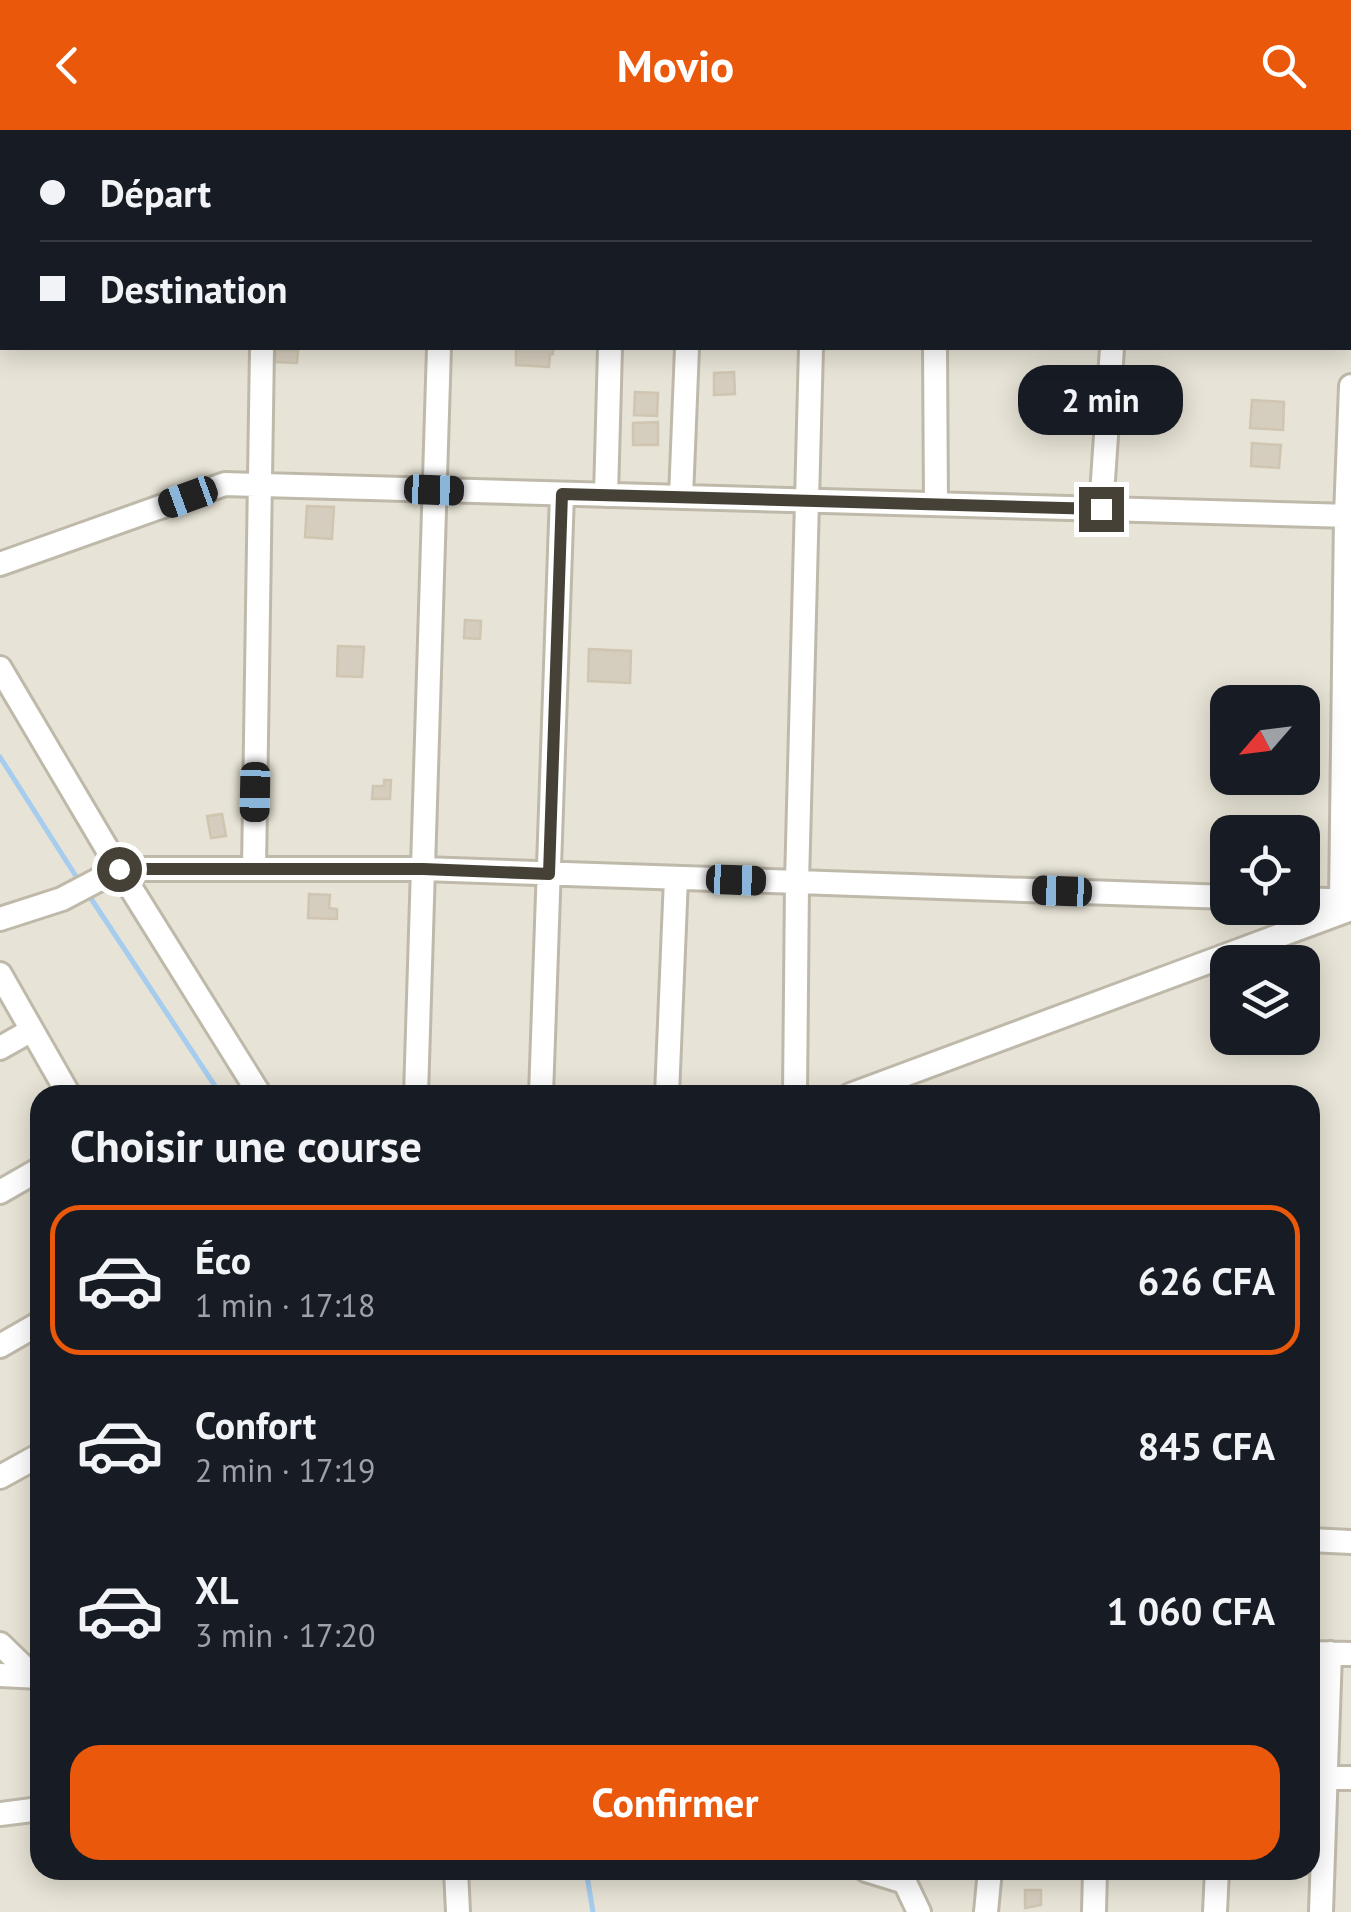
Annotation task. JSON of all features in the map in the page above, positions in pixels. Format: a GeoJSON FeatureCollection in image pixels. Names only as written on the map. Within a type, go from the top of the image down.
{"type":"FeatureCollection","features":[{"type":"Feature","properties":{"kind":"street"},"geometry":{"type":"LineString","coordinates":[[254,869],[262,350]]}},
{"type":"Feature","properties":{"kind":"street"},"geometry":{"type":"LineString","coordinates":[[416,1085],[438,350]]}},
{"type":"Feature","properties":{"kind":"street"},"geometry":{"type":"LineString","coordinates":[[606,495],[610,350]]}},
{"type":"Feature","properties":{"kind":"street"},"geometry":{"type":"LineString","coordinates":[[681,497],[687,350]]}},
{"type":"Feature","properties":{"kind":"street"},"geometry":{"type":"LineString","coordinates":[[796,1085],[797,882],[811,350]]}},
{"type":"Feature","properties":{"kind":"street"},"geometry":{"type":"LineString","coordinates":[[935,350],[936,504]]}},
{"type":"Feature","properties":{"kind":"street"},"geometry":{"type":"LineString","coordinates":[[1101,509],[1112,350]]}},
{"type":"Feature","properties":{"kind":"street"},"geometry":{"type":"LineString","coordinates":[[1348,903],[1351,386]]}},
{"type":"Feature","properties":{"kind":"street"},"geometry":{"type":"LineString","coordinates":[[0,564],[225,484],[1349,516]]}},
{"type":"Feature","properties":{"kind":"street"},"geometry":{"type":"LineString","coordinates":[[541,1085],[562,494]]}},
{"type":"Feature","properties":{"kind":"street"},"geometry":{"type":"LineString","coordinates":[[0,668],[254,1085]]}},
{"type":"Feature","properties":{"kind":"street"},"geometry":{"type":"LineString","coordinates":[[0,920],[62,899],[119,869],[423,869],[1210,896]]}},
{"type":"Feature","properties":{"kind":"street"},"geometry":{"type":"LineString","coordinates":[[667,1085],[676,878]]}},
{"type":"Feature","properties":{"kind":"street"},"geometry":{"type":"LineString","coordinates":[[1320,901],[1348,903]]}},
{"type":"Feature","properties":{"kind":"street"},"geometry":{"type":"LineString","coordinates":[[876,1085],[1348,903]]}},
{"type":"Feature","properties":{"kind":"street"},"geometry":{"type":"LineString","coordinates":[[0,974],[63,1085]]}},
{"type":"Feature","properties":{"kind":"street"},"geometry":{"type":"LineString","coordinates":[[0,1048],[32,1030]]}},
{"type":"Feature","properties":{"kind":"street"},"geometry":{"type":"LineString","coordinates":[[0,1192],[30,1175]]}},
{"type":"Feature","properties":{"kind":"street"},"geometry":{"type":"LineString","coordinates":[[0,1346],[30,1329]]}},
{"type":"Feature","properties":{"kind":"street"},"geometry":{"type":"LineString","coordinates":[[0,1477],[30,1460]]}},
{"type":"Feature","properties":{"kind":"street"},"geometry":{"type":"LineString","coordinates":[[1320,1540],[1351,1542]]}},
{"type":"Feature","properties":{"kind":"street"},"geometry":{"type":"LineString","coordinates":[[0,1644],[30,1671]]}},
{"type":"Feature","properties":{"kind":"street"},"geometry":{"type":"LineString","coordinates":[[1320,1757],[1330,1653]]}},
{"type":"Feature","properties":{"kind":"street"},"geometry":{"type":"LineString","coordinates":[[0,1675],[30,1677]]}},
{"type":"Feature","properties":{"kind":"street"},"geometry":{"type":"LineString","coordinates":[[1320,1778],[1351,1778]]}},
{"type":"Feature","properties":{"kind":"street"},"geometry":{"type":"LineString","coordinates":[[0,1814],[30,1810]]}},
{"type":"Feature","properties":{"kind":"street"},"geometry":{"type":"LineString","coordinates":[[1320,1867],[1321,1912]]}},
{"type":"Feature","properties":{"kind":"street"},"geometry":{"type":"LineString","coordinates":[[456,1880],[458,1912]]}},
{"type":"Feature","properties":{"kind":"street"},"geometry":{"type":"LineString","coordinates":[[904,1880],[919,1912]]}},
{"type":"Feature","properties":{"kind":"street"},"geometry":{"type":"LineString","coordinates":[[986,1912],[989,1880]]}},
{"type":"Feature","properties":{"kind":"street"},"geometry":{"type":"LineString","coordinates":[[1094,1912],[1095,1880]]}},
{"type":"Feature","properties":{"kind":"street"},"geometry":{"type":"LineString","coordinates":[[1215,1912],[1217,1880]]}},
{"type":"Feature","properties":{"kind":"shaded area"},"geometry":{"type":"Polygon","coordinates":[[[0,350],[1351,350],[1351,1912],[0,1912],[0,350]]]}},
{"type":"Feature","properties":{"kind":"building"},"geometry":{"type":"Polygon","coordinates":[[[276,350],[298,351],[297,363],[275,362],[276,350]]]}},
{"type":"Feature","properties":{"kind":"building"},"geometry":{"type":"Polygon","coordinates":[[[516,350],[553,350],[549,367],[516,365],[516,350]]]}},
{"type":"Feature","properties":{"kind":"building"},"geometry":{"type":"Polygon","coordinates":[[[734,372],[735,394],[714,395],[714,373],[734,372]]]}},
{"type":"Feature","properties":{"kind":"building"},"geometry":{"type":"Polygon","coordinates":[[[635,392],[658,393],[657,416],[634,415],[635,392]]]}},
{"type":"Feature","properties":{"kind":"building"},"geometry":{"type":"Polygon","coordinates":[[[1252,400],[1284,402],[1283,430],[1250,428],[1252,400]]]}},
{"type":"Feature","properties":{"kind":"building"},"geometry":{"type":"Polygon","coordinates":[[[658,422],[658,445],[633,445],[633,423],[658,422]]]}},
{"type":"Feature","properties":{"kind":"building"},"geometry":{"type":"Polygon","coordinates":[[[1252,443],[1281,445],[1279,468],[1251,466],[1252,443]]]}},
{"type":"Feature","properties":{"kind":"building"},"geometry":{"type":"Polygon","coordinates":[[[307,506],[334,507],[332,539],[305,537],[307,506]]]}},
{"type":"Feature","properties":{"kind":"building"},"geometry":{"type":"Polygon","coordinates":[[[465,620],[481,621],[480,639],[464,638],[465,620]]]}},
{"type":"Feature","properties":{"kind":"building"},"geometry":{"type":"Polygon","coordinates":[[[338,646],[364,647],[362,677],[337,676],[338,646]]]}},
{"type":"Feature","properties":{"kind":"building"},"geometry":{"type":"Polygon","coordinates":[[[589,649],[631,651],[630,683],[588,681],[589,649]]]}},
{"type":"Feature","properties":{"kind":"building"},"geometry":{"type":"Polygon","coordinates":[[[384,780],[391,780],[390,799],[372,799],[373,786],[384,786],[384,780]]]}},
{"type":"Feature","properties":{"kind":"building"},"geometry":{"type":"Polygon","coordinates":[[[222,814],[226,836],[211,838],[207,816],[222,814]]]}},
{"type":"Feature","properties":{"kind":"building"},"geometry":{"type":"Polygon","coordinates":[[[309,894],[330,895],[329,908],[337,909],[337,919],[308,918],[309,894]]]}},
{"type":"Feature","properties":{"kind":"building"},"geometry":{"type":"Polygon","coordinates":[[[1025,1890],[1041,1890],[1041,1905],[1025,1908],[1025,1890]]]}},
{"type":"Feature","properties":{"kind":"waterway"},"geometry":{"type":"LineString","coordinates":[[0,757],[79,881]]}},
{"type":"Feature","properties":{"kind":"waterway"},"geometry":{"type":"LineString","coordinates":[[88,894],[214,1085]]}},
{"type":"Feature","properties":{"kind":"waterway"},"geometry":{"type":"LineString","coordinates":[[588,1880],[593,1912]]}},
{"type":"Feature","properties":{"kind":"route"},"geometry":{"type":"LineString","coordinates":[[119,869],[423,869],[549,874],[562,494],[1101,509]]}}]}
